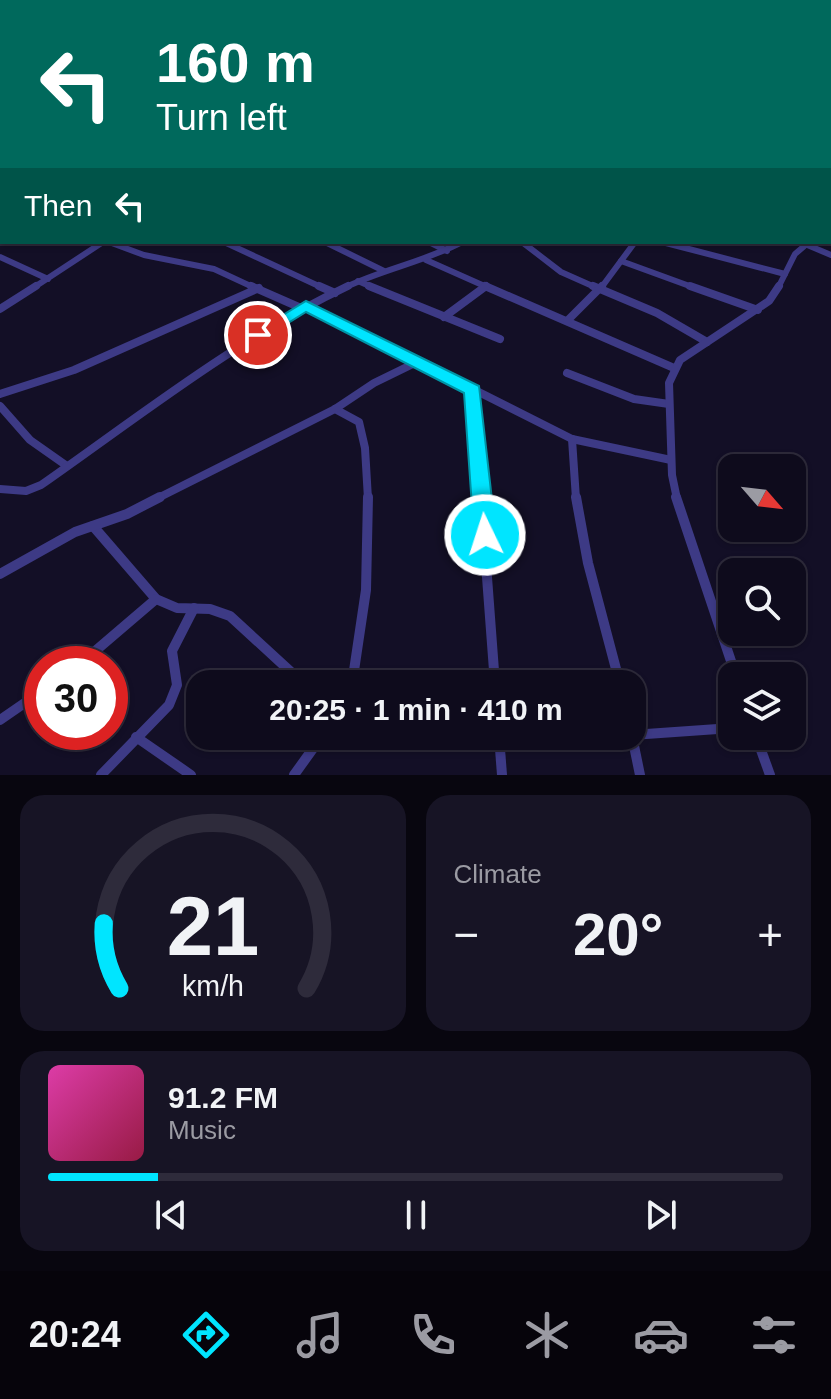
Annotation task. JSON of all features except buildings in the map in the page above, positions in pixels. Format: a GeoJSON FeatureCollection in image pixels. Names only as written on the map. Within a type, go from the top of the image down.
{"type":"FeatureCollection","features":[{"type":"Feature","properties":{"kind":"street"},"geometry":{"type":"LineString","coordinates":[[0,309],[100,244]]}},
{"type":"Feature","properties":{"kind":"street"},"geometry":{"type":"LineString","coordinates":[[114,244],[144,255],[214,269],[303,306],[572,439],[671,460]]}},
{"type":"Feature","properties":{"kind":"street"},"geometry":{"type":"LineString","coordinates":[[228,244],[335,293]]}},
{"type":"Feature","properties":{"kind":"street"},"geometry":{"type":"LineString","coordinates":[[329,244],[384,271]]}},
{"type":"Feature","properties":{"kind":"street"},"geometry":{"type":"LineString","coordinates":[[433,244],[447,251]]}},
{"type":"Feature","properties":{"kind":"street"},"geometry":{"type":"LineString","coordinates":[[0,489],[26,491],[303,306],[358,281],[425,260],[459,244]]}},
{"type":"Feature","properties":{"kind":"street"},"geometry":{"type":"LineString","coordinates":[[525,244],[561,272],[657,313],[707,342]]}},
{"type":"Feature","properties":{"kind":"street"},"geometry":{"type":"LineString","coordinates":[[567,321],[599,290],[634,244]]}},
{"type":"Feature","properties":{"kind":"street"},"geometry":{"type":"LineString","coordinates":[[670,244],[785,274]]}},
{"type":"Feature","properties":{"kind":"street"},"geometry":{"type":"LineString","coordinates":[[731,662],[678,505],[671,460],[669,383],[680,360],[758,310],[777,292],[794,253],[806,244]]}},
{"type":"Feature","properties":{"kind":"street"},"geometry":{"type":"LineString","coordinates":[[809,244],[831,255]]}},
{"type":"Feature","properties":{"kind":"street"},"geometry":{"type":"LineString","coordinates":[[0,257],[48,279]]}},
{"type":"Feature","properties":{"kind":"street"},"geometry":{"type":"LineString","coordinates":[[425,260],[674,368]]}},
{"type":"Feature","properties":{"kind":"street"},"geometry":{"type":"LineString","coordinates":[[621,261],[758,310]]}},
{"type":"Feature","properties":{"kind":"street"},"geometry":{"type":"LineString","coordinates":[[358,281],[500,339]]}},
{"type":"Feature","properties":{"kind":"street"},"geometry":{"type":"LineString","coordinates":[[444,317],[486,286]]}},
{"type":"Feature","properties":{"kind":"street"},"geometry":{"type":"LineString","coordinates":[[0,394],[74,370],[259,288]]}},
{"type":"Feature","properties":{"kind":"street"},"geometry":{"type":"LineString","coordinates":[[0,574],[46,546],[127,514],[335,409],[374,383],[417,362]]}},
{"type":"Feature","properties":{"kind":"street"},"geometry":{"type":"LineString","coordinates":[[567,373],[634,399],[669,404]]}},
{"type":"Feature","properties":{"kind":"street"},"geometry":{"type":"LineString","coordinates":[[473,390],[494,670]]}},
{"type":"Feature","properties":{"kind":"street"},"geometry":{"type":"LineString","coordinates":[[0,406],[29,443],[67,466]]}},
{"type":"Feature","properties":{"kind":"street"},"geometry":{"type":"LineString","coordinates":[[335,409],[359,422],[367,475],[370,555],[365,619],[355,670]]}},
{"type":"Feature","properties":{"kind":"street"},"geometry":{"type":"LineString","coordinates":[[572,439],[579,525],[616,670]]}},
{"type":"Feature","properties":{"kind":"street"},"geometry":{"type":"LineString","coordinates":[[93,526],[156,599],[177,608],[194,608],[230,616],[289,670]]}},
{"type":"Feature","properties":{"kind":"street"},"geometry":{"type":"LineString","coordinates":[[101,646],[156,599]]}},
{"type":"Feature","properties":{"kind":"street"},"geometry":{"type":"LineString","coordinates":[[101,775],[176,694],[180,682],[172,651],[194,608]]}},
{"type":"Feature","properties":{"kind":"street"},"geometry":{"type":"LineString","coordinates":[[0,720],[24,703]]}},
{"type":"Feature","properties":{"kind":"street"},"geometry":{"type":"LineString","coordinates":[[646,735],[718,729]]}},
{"type":"Feature","properties":{"kind":"street"},"geometry":{"type":"LineString","coordinates":[[136,737],[191,775]]}},
{"type":"Feature","properties":{"kind":"street"},"geometry":{"type":"LineString","coordinates":[[294,775],[312,750]]}},
{"type":"Feature","properties":{"kind":"street"},"geometry":{"type":"LineString","coordinates":[[500,750],[502,775]]}},
{"type":"Feature","properties":{"kind":"street"},"geometry":{"type":"LineString","coordinates":[[635,750],[640,775]]}},
{"type":"Feature","properties":{"kind":"street"},"geometry":{"type":"LineString","coordinates":[[761,750],[770,775]]}},
{"type":"Feature","properties":{"kind":"route"},"geometry":{"type":"LineString","coordinates":[[258,335],[306,305],[473,390],[485,535]]}}]}
